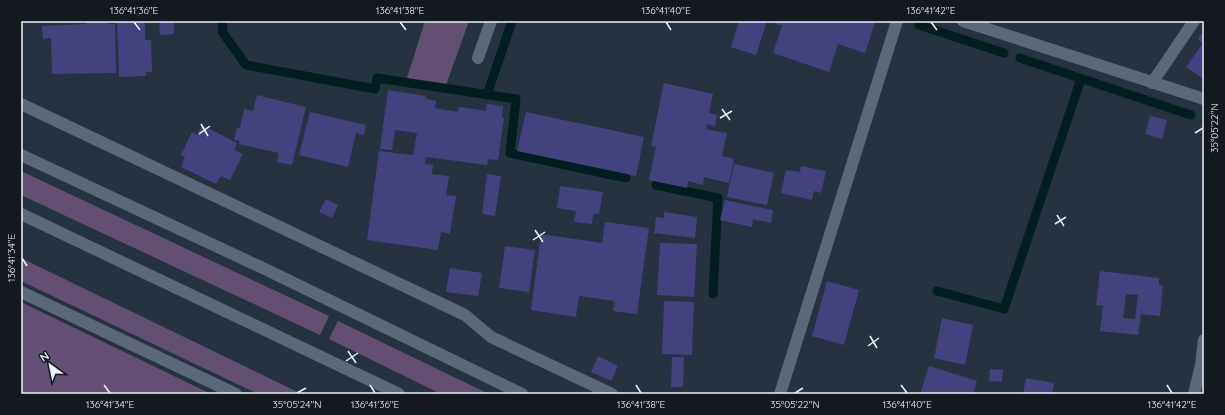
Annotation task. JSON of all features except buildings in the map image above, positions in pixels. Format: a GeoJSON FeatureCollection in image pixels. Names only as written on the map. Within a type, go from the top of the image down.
{"type":"FeatureCollection","features":[{"type":"Feature","properties":{"kind":"street"},"geometry":{"type":"LineString","coordinates":[[478,58],[490,21]]}},
{"type":"Feature","properties":{"kind":"street"},"geometry":{"type":"LineString","coordinates":[[780,394],[897,21]]}},
{"type":"Feature","properties":{"kind":"street"},"geometry":{"type":"LineString","coordinates":[[963,21],[1204,99]]}},
{"type":"Feature","properties":{"kind":"street"},"geometry":{"type":"LineString","coordinates":[[1152,82],[1194,21]]}},
{"type":"Feature","properties":{"kind":"street"},"geometry":{"type":"LineString","coordinates":[[21,104],[465,315],[491,337],[612,394]]}},
{"type":"Feature","properties":{"kind":"street"},"geometry":{"type":"LineString","coordinates":[[21,155],[267,270],[522,394]]}},
{"type":"Feature","properties":{"kind":"street"},"geometry":{"type":"LineString","coordinates":[[21,214],[399,394]]}},
{"type":"Feature","properties":{"kind":"street"},"geometry":{"type":"LineString","coordinates":[[21,292],[236,394]]}},
{"type":"Feature","properties":{"kind":"street"},"geometry":{"type":"LineString","coordinates":[[1194,394],[1202,365],[1204,340]]}},
{"type":"Feature","properties":{"kind":"shaded area"},"geometry":{"type":"Polygon","coordinates":[[[425,21],[469,21],[446,85],[406,81],[425,21]]]}},
{"type":"Feature","properties":{"kind":"shaded area"},"geometry":{"type":"Polygon","coordinates":[[[21,171],[329,316],[320,335],[21,195],[21,171]]]}},
{"type":"Feature","properties":{"kind":"shaded area"},"geometry":{"type":"Polygon","coordinates":[[[21,258],[302,394],[258,394],[21,281],[21,258]]]}},
{"type":"Feature","properties":{"kind":"shaded area"},"geometry":{"type":"Polygon","coordinates":[[[21,302],[211,394],[21,394],[21,302]]]}},
{"type":"Feature","properties":{"kind":"shaded area"},"geometry":{"type":"Polygon","coordinates":[[[338,321],[489,394],[441,394],[329,339],[338,321]]]}},
{"type":"Feature","properties":{"kind":"waterway"},"geometry":{"type":"LineString","coordinates":[[222,21],[223,33],[246,65],[375,89],[377,78],[516,99],[510,153],[626,178]]}},
{"type":"Feature","properties":{"kind":"waterway"},"geometry":{"type":"LineString","coordinates":[[487,95],[512,21]]}},
{"type":"Feature","properties":{"kind":"waterway"},"geometry":{"type":"LineString","coordinates":[[919,25],[1004,53]]}},
{"type":"Feature","properties":{"kind":"waterway"},"geometry":{"type":"LineString","coordinates":[[1020,58],[1191,115]]}},
{"type":"Feature","properties":{"kind":"waterway"},"geometry":{"type":"LineString","coordinates":[[937,291],[1004,309],[1081,79]]}},
{"type":"Feature","properties":{"kind":"waterway"},"geometry":{"type":"LineString","coordinates":[[656,185],[718,198],[713,294]]}}]}
